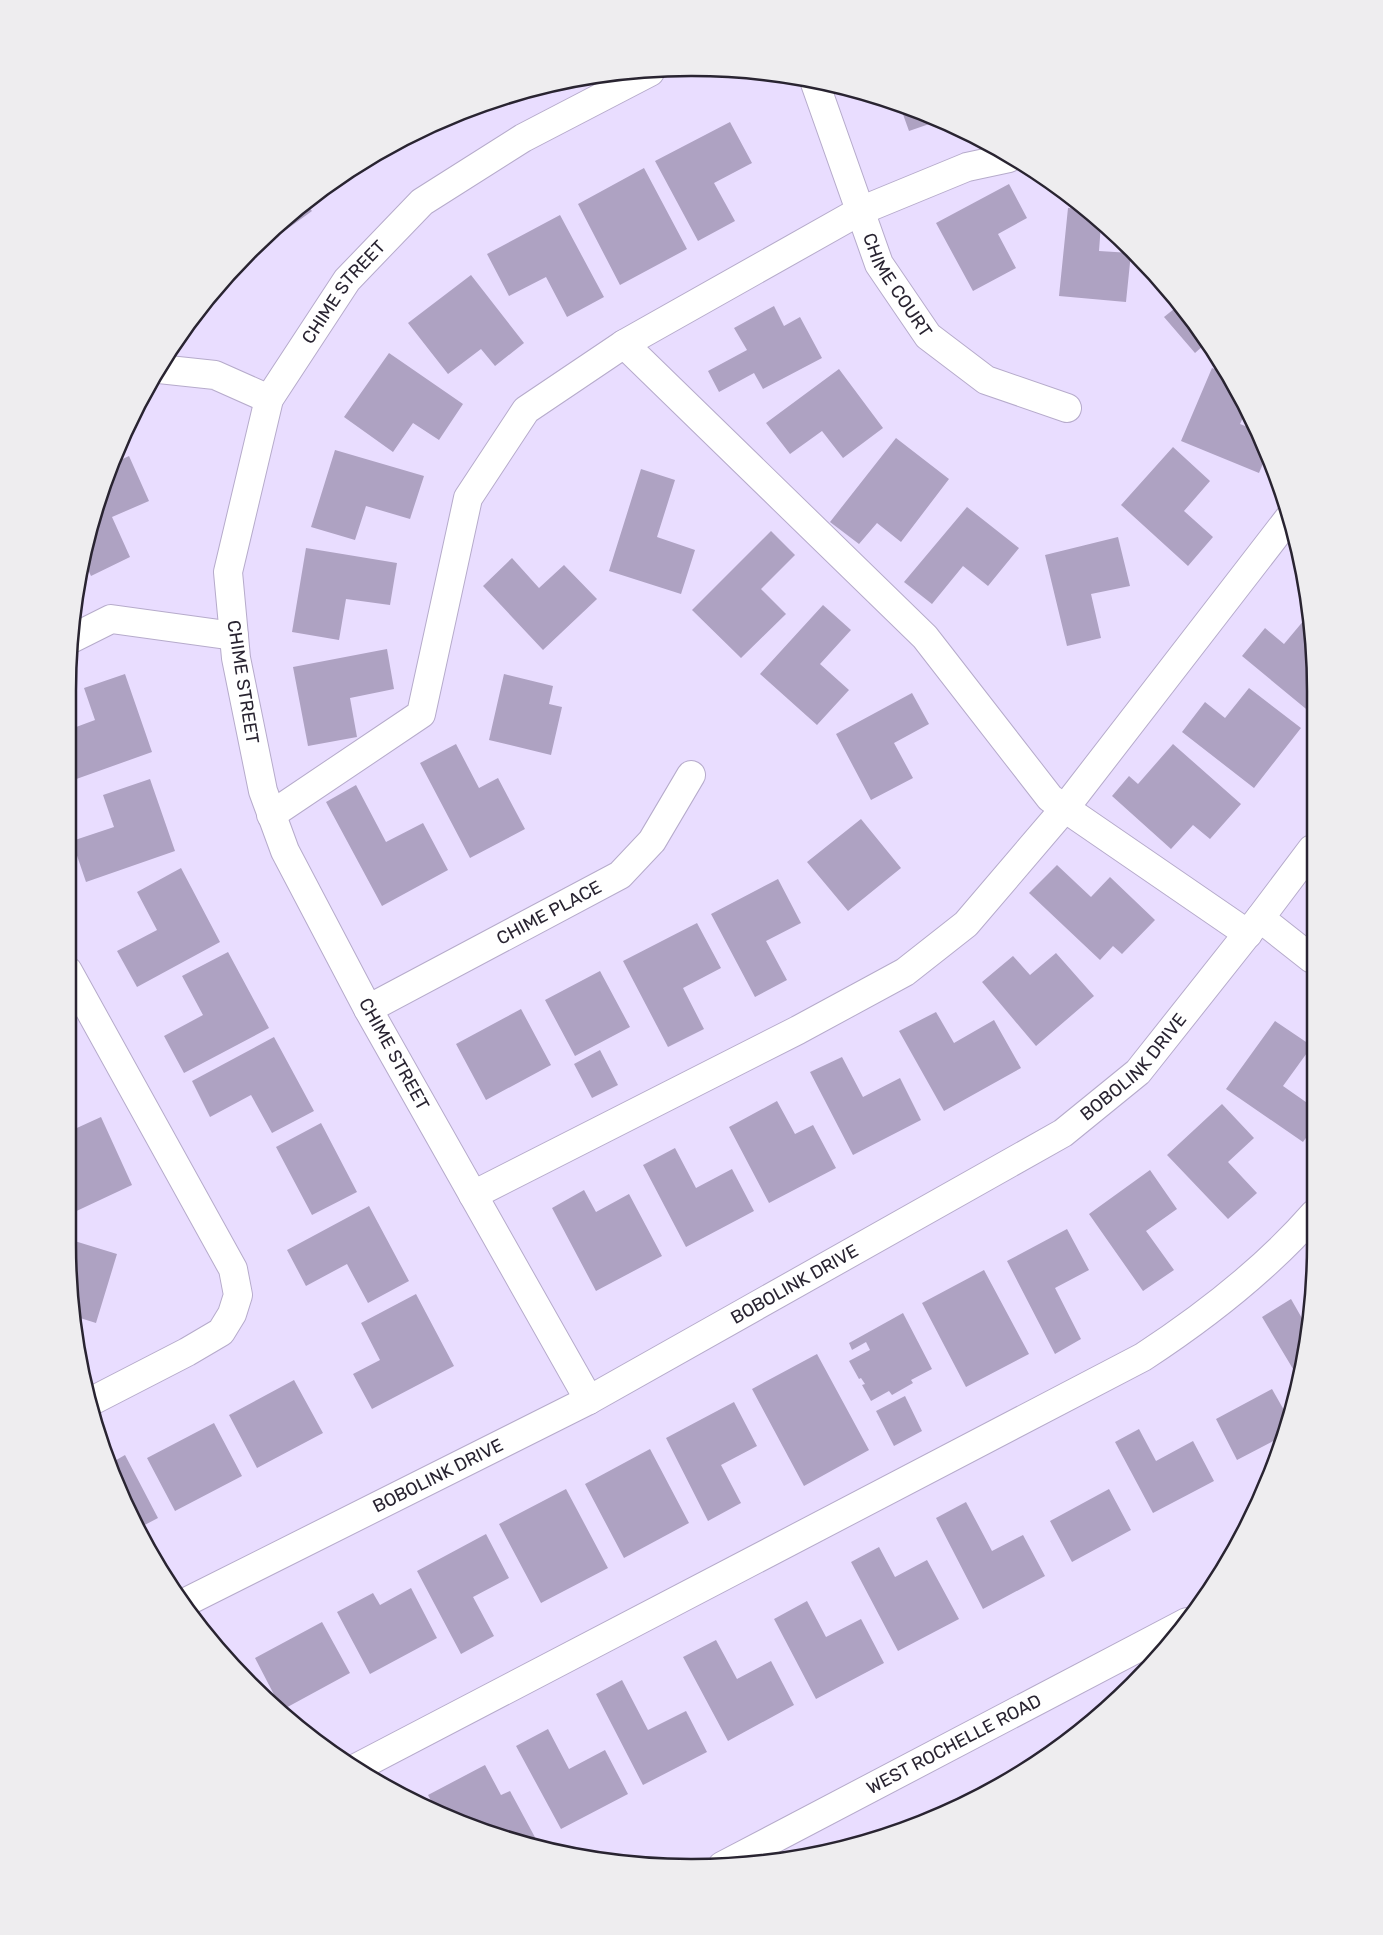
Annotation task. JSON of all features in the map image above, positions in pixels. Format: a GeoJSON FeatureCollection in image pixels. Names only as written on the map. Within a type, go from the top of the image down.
{"type":"FeatureCollection","features":[{"type":"Feature","properties":{"kind":"street","name":"CHIME STREET"},"geometry":{"type":"LineString","coordinates":[[590,1400],[368,1010],[285,851],[261,782],[236,658],[228,572],[269,399],[347,280],[422,202],[524,138],[636,80]]}},
{"type":"Feature","properties":{"kind":"street","name":"CHIME COURT"},"geometry":{"type":"LineString","coordinates":[[818,89],[879,264],[928,336],[986,380],[1066,408]]}},
{"type":"Feature","properties":{"kind":"street"},"geometry":{"type":"LineString","coordinates":[[271,815],[421,714],[468,498],[526,410],[624,344],[860,211],[966,167],[1000,160]]}},
{"type":"Feature","properties":{"kind":"street"},"geometry":{"type":"LineString","coordinates":[[624,344],[925,637],[1050,798],[1254,926],[1307,956]]}},
{"type":"Feature","properties":{"kind":"street"},"geometry":{"type":"LineString","coordinates":[[168,370],[214,375],[269,399]]}},
{"type":"Feature","properties":{"kind":"street"},"geometry":{"type":"LineString","coordinates":[[473,1195],[798,1030],[905,972],[966,924],[1064,808],[1284,525]]}},
{"type":"Feature","properties":{"kind":"street"},"geometry":{"type":"LineString","coordinates":[[80,635],[111,620],[234,636]]}},
{"type":"Feature","properties":{"kind":"street","name":"CHIME PLACE"},"geometry":{"type":"LineString","coordinates":[[368,1010],[620,876],[652,841],[691,775]]}},
{"type":"Feature","properties":{"kind":"street","name":"BOBOLINK DRIVE"},"geometry":{"type":"LineString","coordinates":[[190,1600],[590,1400],[1063,1133],[1138,1072],[1254,926],[1307,856]]}},
{"type":"Feature","properties":{"kind":"street"},"geometry":{"type":"LineString","coordinates":[[76,985],[233,1269],[238,1295],[232,1314],[221,1332],[187,1352],[96,1399]]}},
{"type":"Feature","properties":{"kind":"street"},"geometry":{"type":"LineString","coordinates":[[364,1764],[1142,1357],[1195,1323],[1291,1240],[1307,1222]]}},
{"type":"Feature","properties":{"kind":"street","name":"WEST ROCHELLE ROAD"},"geometry":{"type":"LineString","coordinates":[[741,1856],[1169,1632]]}},
{"type":"Feature","properties":{"kind":"building"},"geometry":{"type":"Polygon","coordinates":[[[903,114],[929,124],[909,131],[903,114]]]}},
{"type":"Feature","properties":{"kind":"building"},"geometry":{"type":"Polygon","coordinates":[[[730,122],[752,163],[714,183],[735,221],[698,241],[655,161],[730,122]]]}},
{"type":"Feature","properties":{"kind":"building"},"geometry":{"type":"Polygon","coordinates":[[[644,168],[687,249],[620,285],[578,204],[644,168]]]}},
{"type":"Feature","properties":{"kind":"building"},"geometry":{"type":"Polygon","coordinates":[[[1009,184],[1027,218],[998,234],[1016,268],[973,291],[936,223],[1009,184]]]}},
{"type":"Feature","properties":{"kind":"building"},"geometry":{"type":"Polygon","coordinates":[[[1068,208],[1072,208],[1100,232],[1099,251],[1123,253],[1130,260],[1126,302],[1059,296],[1068,208]]]}},
{"type":"Feature","properties":{"kind":"building"},"geometry":{"type":"Polygon","coordinates":[[[310,209],[312,211],[281,233],[310,209]]]}},
{"type":"Feature","properties":{"kind":"building"},"geometry":{"type":"Polygon","coordinates":[[[560,215],[604,297],[567,317],[546,277],[509,296],[487,254],[560,215]]]}},
{"type":"Feature","properties":{"kind":"building"},"geometry":{"type":"Polygon","coordinates":[[[471,275],[524,343],[495,366],[481,349],[448,374],[408,323],[471,275]]]}},
{"type":"Feature","properties":{"kind":"building"},"geometry":{"type":"Polygon","coordinates":[[[774,306],[784,326],[800,317],[822,358],[763,389],[754,373],[719,392],[708,371],[747,350],[734,328],[774,306]]]}},
{"type":"Feature","properties":{"kind":"building"},"geometry":{"type":"Polygon","coordinates":[[[1174,309],[1201,347],[1195,353],[1164,317],[1174,309]]]}},
{"type":"Feature","properties":{"kind":"building"},"geometry":{"type":"Polygon","coordinates":[[[389,353],[463,404],[439,440],[413,423],[393,452],[344,417],[389,353]]]}},
{"type":"Feature","properties":{"kind":"building"},"geometry":{"type":"Polygon","coordinates":[[[1212,368],[1215,369],[1224,384],[1243,418],[1240,424],[1246,427],[1263,464],[1259,473],[1181,441],[1212,368]]]}},
{"type":"Feature","properties":{"kind":"building"},"geometry":{"type":"Polygon","coordinates":[[[839,369],[883,428],[843,458],[822,431],[790,454],[766,423],[839,369]]]}},
{"type":"Feature","properties":{"kind":"building"},"geometry":{"type":"Polygon","coordinates":[[[896,438],[949,479],[901,542],[877,523],[859,544],[830,522],[896,438]]]}},
{"type":"Feature","properties":{"kind":"building"},"geometry":{"type":"Polygon","coordinates":[[[1173,447],[1210,481],[1184,511],[1213,537],[1188,566],[1121,505],[1173,447]]]}},
{"type":"Feature","properties":{"kind":"building"},"geometry":{"type":"Polygon","coordinates":[[[335,450],[424,476],[410,519],[366,506],[355,540],[311,527],[335,450]]]}},
{"type":"Feature","properties":{"kind":"building"},"geometry":{"type":"Polygon","coordinates":[[[129,456],[149,501],[112,517],[130,557],[91,576],[88,570],[97,532],[122,459],[129,456]]]}},
{"type":"Feature","properties":{"kind":"building"},"geometry":{"type":"Polygon","coordinates":[[[641,469],[675,480],[657,537],[695,550],[681,594],[609,571],[641,469]]]}},
{"type":"Feature","properties":{"kind":"building"},"geometry":{"type":"Polygon","coordinates":[[[967,507],[1019,548],[988,586],[963,566],[932,604],[904,582],[967,507]]]}},
{"type":"Feature","properties":{"kind":"building"},"geometry":{"type":"Polygon","coordinates":[[[771,531],[795,555],[761,589],[786,614],[741,658],[692,610],[771,531]]]}},
{"type":"Feature","properties":{"kind":"building"},"geometry":{"type":"Polygon","coordinates":[[[1118,537],[1130,586],[1091,594],[1101,638],[1067,646],[1045,555],[1118,537]]]}},
{"type":"Feature","properties":{"kind":"building"},"geometry":{"type":"Polygon","coordinates":[[[306,548],[397,563],[390,605],[346,599],[339,640],[292,632],[306,548]]]}},
{"type":"Feature","properties":{"kind":"building"},"geometry":{"type":"Polygon","coordinates":[[[512,558],[539,588],[564,565],[597,599],[543,650],[483,586],[512,558]]]}},
{"type":"Feature","properties":{"kind":"building"},"geometry":{"type":"Polygon","coordinates":[[[823,605],[851,630],[820,664],[849,690],[817,725],[760,674],[823,605]]]}},
{"type":"Feature","properties":{"kind":"building"},"geometry":{"type":"Polygon","coordinates":[[[1302,622],[1307,710],[1242,656],[1265,628],[1284,644],[1302,622]]]}},
{"type":"Feature","properties":{"kind":"building"},"geometry":{"type":"Polygon","coordinates":[[[387,649],[394,689],[350,698],[357,737],[308,746],[293,667],[387,649]]]}},
{"type":"Feature","properties":{"kind":"building"},"geometry":{"type":"Polygon","coordinates":[[[125,674],[152,752],[76,779],[76,727],[95,720],[84,688],[125,674]]]}},
{"type":"Feature","properties":{"kind":"building"},"geometry":{"type":"Polygon","coordinates":[[[504,674],[553,686],[549,704],[562,707],[551,755],[489,740],[504,674]]]}},
{"type":"Feature","properties":{"kind":"building"},"geometry":{"type":"Polygon","coordinates":[[[1249,688],[1301,728],[1254,788],[1182,732],[1205,702],[1225,718],[1249,688]]]}},
{"type":"Feature","properties":{"kind":"building"},"geometry":{"type":"Polygon","coordinates":[[[912,693],[929,724],[894,743],[913,778],[871,800],[836,734],[912,693]]]}},
{"type":"Feature","properties":{"kind":"building"},"geometry":{"type":"Polygon","coordinates":[[[456,744],[479,788],[498,778],[525,829],[470,858],[420,763],[456,744]]]}},
{"type":"Feature","properties":{"kind":"building"},"geometry":{"type":"Polygon","coordinates":[[[1173,744],[1241,804],[1210,839],[1193,825],[1171,849],[1112,796],[1129,776],[1138,784],[1173,744]]]}},
{"type":"Feature","properties":{"kind":"building"},"geometry":{"type":"Polygon","coordinates":[[[150,779],[175,851],[86,882],[76,853],[76,840],[114,827],[103,795],[150,779]]]}},
{"type":"Feature","properties":{"kind":"building"},"geometry":{"type":"Polygon","coordinates":[[[356,785],[386,842],[423,823],[448,870],[382,906],[326,802],[356,785]]]}},
{"type":"Feature","properties":{"kind":"building"},"geometry":{"type":"Polygon","coordinates":[[[861,819],[901,868],[848,911],[807,862],[861,819]]]}},
{"type":"Feature","properties":{"kind":"building"},"geometry":{"type":"Polygon","coordinates":[[[1057,865],[1091,897],[1110,877],[1155,920],[1122,954],[1113,946],[1100,960],[1029,893],[1057,865]]]}},
{"type":"Feature","properties":{"kind":"building"},"geometry":{"type":"Polygon","coordinates":[[[181,868],[220,942],[137,987],[117,951],[157,930],[137,892],[181,868]]]}},
{"type":"Feature","properties":{"kind":"building"},"geometry":{"type":"Polygon","coordinates":[[[778,879],[801,923],[766,941],[787,980],[755,997],[711,914],[778,879]]]}},
{"type":"Feature","properties":{"kind":"building"},"geometry":{"type":"Polygon","coordinates":[[[697,923],[721,968],[683,988],[704,1029],[668,1047],[623,961],[697,923]]]}},
{"type":"Feature","properties":{"kind":"building"},"geometry":{"type":"Polygon","coordinates":[[[228,952],[269,1028],[184,1073],[164,1036],[203,1015],[182,976],[228,952]]]}},
{"type":"Feature","properties":{"kind":"building"},"geometry":{"type":"Polygon","coordinates":[[[1056,953],[1094,996],[1036,1046],[982,982],[1013,956],[1030,975],[1056,953]]]}},
{"type":"Feature","properties":{"kind":"building"},"geometry":{"type":"Polygon","coordinates":[[[600,971],[630,1027],[575,1056],[545,1000],[600,971]]]}},
{"type":"Feature","properties":{"kind":"building"},"geometry":{"type":"Polygon","coordinates":[[[521,1009],[551,1065],[486,1100],[456,1044],[521,1009]]]}},
{"type":"Feature","properties":{"kind":"building"},"geometry":{"type":"Polygon","coordinates":[[[936,1012],[954,1043],[994,1020],[1021,1068],[944,1111],[899,1031],[936,1012]]]}},
{"type":"Feature","properties":{"kind":"building"},"geometry":{"type":"Polygon","coordinates":[[[1275,1021],[1307,1043],[1307,1053],[1283,1086],[1307,1103],[1307,1136],[1303,1142],[1226,1089],[1275,1021]]]}},
{"type":"Feature","properties":{"kind":"building"},"geometry":{"type":"Polygon","coordinates":[[[274,1037],[314,1111],[272,1133],[251,1095],[210,1117],[192,1081],[274,1037]]]}},
{"type":"Feature","properties":{"kind":"building"},"geometry":{"type":"Polygon","coordinates":[[[600,1050],[618,1085],[592,1098],[574,1064],[600,1050]]]}},
{"type":"Feature","properties":{"kind":"building"},"geometry":{"type":"Polygon","coordinates":[[[842,1057],[863,1097],[900,1078],[921,1120],[853,1155],[810,1072],[842,1057]]]}},
{"type":"Feature","properties":{"kind":"building"},"geometry":{"type":"Polygon","coordinates":[[[777,1101],[795,1134],[813,1125],[836,1168],[769,1203],[729,1127],[777,1101]]]}},
{"type":"Feature","properties":{"kind":"building"},"geometry":{"type":"Polygon","coordinates":[[[1222,1104],[1254,1138],[1228,1162],[1257,1193],[1228,1219],[1167,1155],[1222,1104]]]}},
{"type":"Feature","properties":{"kind":"building"},"geometry":{"type":"Polygon","coordinates":[[[101,1117],[132,1185],[76,1211],[76,1128],[101,1117]]]}},
{"type":"Feature","properties":{"kind":"building"},"geometry":{"type":"Polygon","coordinates":[[[321,1123],[357,1192],[312,1215],[276,1147],[321,1123]]]}},
{"type":"Feature","properties":{"kind":"building"},"geometry":{"type":"Polygon","coordinates":[[[675,1148],[696,1188],[732,1169],[754,1211],[686,1247],[643,1165],[675,1148]]]}},
{"type":"Feature","properties":{"kind":"building"},"geometry":{"type":"Polygon","coordinates":[[[1150,1170],[1177,1209],[1146,1231],[1174,1270],[1143,1291],[1089,1214],[1150,1170]]]}},
{"type":"Feature","properties":{"kind":"building"},"geometry":{"type":"Polygon","coordinates":[[[584,1190],[596,1212],[629,1194],[662,1256],[596,1291],[552,1208],[584,1190]]]}},
{"type":"Feature","properties":{"kind":"building"},"geometry":{"type":"Polygon","coordinates":[[[369,1206],[409,1281],[368,1303],[347,1264],[306,1286],[287,1250],[369,1206]]]}},
{"type":"Feature","properties":{"kind":"building"},"geometry":{"type":"Polygon","coordinates":[[[1067,1229],[1089,1270],[1055,1288],[1081,1339],[1055,1354],[1007,1261],[1067,1229]]]}},
{"type":"Feature","properties":{"kind":"building"},"geometry":{"type":"Polygon","coordinates":[[[76,1241],[117,1254],[96,1323],[81,1318],[76,1241]]]}},
{"type":"Feature","properties":{"kind":"building"},"geometry":{"type":"Polygon","coordinates":[[[984,1270],[1029,1354],[966,1387],[922,1303],[984,1270]]]}},
{"type":"Feature","properties":{"kind":"building"},"geometry":{"type":"Polygon","coordinates":[[[416,1294],[454,1366],[372,1409],[353,1374],[380,1360],[361,1323],[416,1294]]]}},
{"type":"Feature","properties":{"kind":"building"},"geometry":{"type":"Polygon","coordinates":[[[1291,1299],[1302,1318],[1294,1370],[1262,1317],[1291,1299]]]}},
{"type":"Feature","properties":{"kind":"building"},"geometry":{"type":"Polygon","coordinates":[[[903,1313],[932,1369],[911,1380],[913,1383],[892,1395],[889,1391],[871,1401],[862,1385],[865,1384],[861,1378],[859,1379],[849,1361],[870,1350],[866,1342],[852,1350],[849,1343],[903,1313]]]}},
{"type":"Feature","properties":{"kind":"building"},"geometry":{"type":"Polygon","coordinates":[[[817,1354],[869,1450],[804,1486],[752,1389],[817,1354]]]}},
{"type":"Feature","properties":{"kind":"building"},"geometry":{"type":"Polygon","coordinates":[[[294,1380],[323,1433],[257,1468],[229,1415],[294,1380]]]}},
{"type":"Feature","properties":{"kind":"building"},"geometry":{"type":"Polygon","coordinates":[[[1272,1389],[1284,1410],[1274,1441],[1237,1460],[1216,1419],[1272,1389]]]}},
{"type":"Feature","properties":{"kind":"building"},"geometry":{"type":"Polygon","coordinates":[[[905,1396],[922,1431],[894,1446],[876,1411],[905,1396]]]}},
{"type":"Feature","properties":{"kind":"building"},"geometry":{"type":"Polygon","coordinates":[[[734,1402],[757,1446],[721,1465],[741,1503],[708,1521],[666,1438],[734,1402]]]}},
{"type":"Feature","properties":{"kind":"building"},"geometry":{"type":"Polygon","coordinates":[[[214,1423],[242,1476],[175,1511],[147,1458],[214,1423]]]}},
{"type":"Feature","properties":{"kind":"building"},"geometry":{"type":"Polygon","coordinates":[[[1139,1429],[1156,1461],[1193,1441],[1214,1481],[1153,1513],[1115,1442],[1139,1429]]]}},
{"type":"Feature","properties":{"kind":"building"},"geometry":{"type":"Polygon","coordinates":[[[650,1449],[689,1523],[624,1558],[585,1484],[650,1449]]]}},
{"type":"Feature","properties":{"kind":"building"},"geometry":{"type":"Polygon","coordinates":[[[125,1455],[158,1518],[145,1525],[116,1460],[125,1455]]]}},
{"type":"Feature","properties":{"kind":"building"},"geometry":{"type":"Polygon","coordinates":[[[566,1489],[608,1568],[541,1603],[499,1524],[566,1489]]]}},
{"type":"Feature","properties":{"kind":"building"},"geometry":{"type":"Polygon","coordinates":[[[1109,1489],[1131,1530],[1072,1562],[1050,1521],[1109,1489]]]}},
{"type":"Feature","properties":{"kind":"building"},"geometry":{"type":"Polygon","coordinates":[[[966,1502],[992,1551],[1023,1535],[1045,1576],[983,1609],[936,1518],[966,1502]]]}},
{"type":"Feature","properties":{"kind":"building"},"geometry":{"type":"Polygon","coordinates":[[[486,1534],[509,1578],[473,1597],[494,1636],[461,1654],[417,1571],[486,1534]]]}},
{"type":"Feature","properties":{"kind":"building"},"geometry":{"type":"Polygon","coordinates":[[[879,1547],[895,1577],[927,1560],[959,1619],[898,1651],[851,1562],[879,1547]]]}},
{"type":"Feature","properties":{"kind":"building"},"geometry":{"type":"Polygon","coordinates":[[[411,1588],[437,1638],[370,1674],[337,1612],[373,1593],[380,1605],[411,1588]]]}},
{"type":"Feature","properties":{"kind":"building"},"geometry":{"type":"Polygon","coordinates":[[[807,1601],[826,1637],[861,1619],[884,1663],[816,1699],[774,1619],[807,1601]]]}},
{"type":"Feature","properties":{"kind":"building"},"geometry":{"type":"Polygon","coordinates":[[[322,1622],[350,1673],[287,1707],[275,1696],[255,1658],[322,1622]]]}},
{"type":"Feature","properties":{"kind":"building"},"geometry":{"type":"Polygon","coordinates":[[[716,1640],[737,1679],[771,1661],[794,1705],[728,1741],[683,1657],[716,1640]]]}},
{"type":"Feature","properties":{"kind":"building"},"geometry":{"type":"Polygon","coordinates":[[[622,1680],[648,1730],[686,1711],[707,1752],[643,1785],[596,1694],[622,1680]]]}},
{"type":"Feature","properties":{"kind":"building"},"geometry":{"type":"Polygon","coordinates":[[[548,1729],[569,1769],[605,1750],[628,1794],[561,1829],[516,1746],[548,1729]]]}},
{"type":"Feature","properties":{"kind":"building"},"geometry":{"type":"Polygon","coordinates":[[[485,1765],[501,1795],[510,1791],[536,1839],[456,1812],[431,1800],[428,1795],[485,1765]]]}}]}
